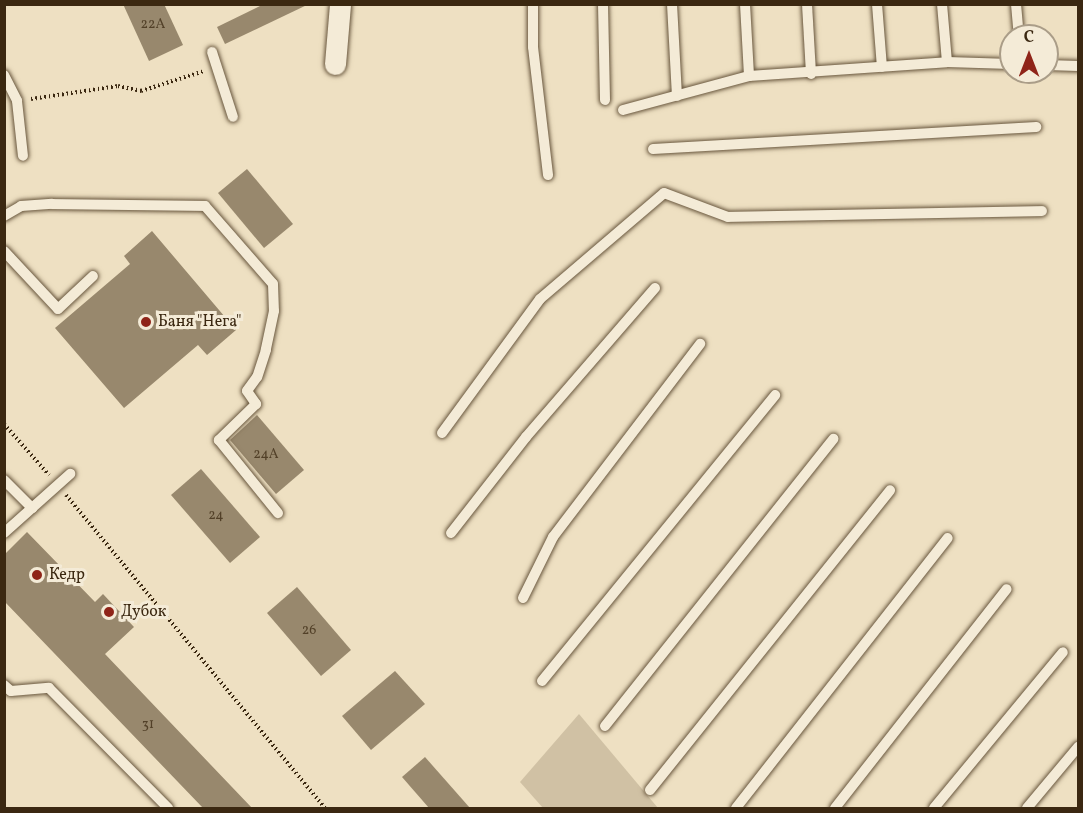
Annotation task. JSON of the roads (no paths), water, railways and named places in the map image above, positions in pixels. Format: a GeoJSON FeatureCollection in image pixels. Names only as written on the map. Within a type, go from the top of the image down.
{"type":"FeatureCollection","features":[{"type":"Feature","properties":{"kind":"street"},"geometry":{"type":"LineString","coordinates":[[335,64],[340,4]]}},
{"type":"Feature","properties":{"kind":"lane"},"geometry":{"type":"LineString","coordinates":[[533,4],[533,48],[548,175]]}},
{"type":"Feature","properties":{"kind":"lane"},"geometry":{"type":"LineString","coordinates":[[603,4],[605,99]]}},
{"type":"Feature","properties":{"kind":"lane"},"geometry":{"type":"LineString","coordinates":[[672,4],[677,96]]}},
{"type":"Feature","properties":{"kind":"lane"},"geometry":{"type":"LineString","coordinates":[[744,4],[749,76]]}},
{"type":"Feature","properties":{"kind":"lane"},"geometry":{"type":"LineString","coordinates":[[807,4],[811,74]]}},
{"type":"Feature","properties":{"kind":"lane"},"geometry":{"type":"LineString","coordinates":[[876,4],[882,67]]}},
{"type":"Feature","properties":{"kind":"lane"},"geometry":{"type":"LineString","coordinates":[[942,4],[947,62]]}},
{"type":"Feature","properties":{"kind":"lane"},"geometry":{"type":"LineString","coordinates":[[1016,4],[1018,24]]}},
{"type":"Feature","properties":{"kind":"lane"},"geometry":{"type":"LineString","coordinates":[[212,52],[233,117]]}},
{"type":"Feature","properties":{"kind":"lane"},"geometry":{"type":"LineString","coordinates":[[623,110],[749,76],[811,74],[947,62],[999,64]]}},
{"type":"Feature","properties":{"kind":"lane"},"geometry":{"type":"LineString","coordinates":[[1059,65],[1078,66]]}},
{"type":"Feature","properties":{"kind":"lane"},"geometry":{"type":"LineString","coordinates":[[4,75],[17,101],[23,156]]}},
{"type":"Feature","properties":{"kind":"lane"},"geometry":{"type":"LineString","coordinates":[[653,149],[1036,128]]}},
{"type":"Feature","properties":{"kind":"lane"},"geometry":{"type":"LineString","coordinates":[[442,433],[540,299],[664,193],[728,217],[1042,211]]}},
{"type":"Feature","properties":{"kind":"lane"},"geometry":{"type":"LineString","coordinates":[[4,216],[21,206],[52,204],[205,206],[273,284],[274,311],[266,350],[257,377],[247,391],[256,405],[219,440],[278,513]]}},
{"type":"Feature","properties":{"kind":"lane"},"geometry":{"type":"LineString","coordinates":[[4,251],[58,309],[93,276]]}},
{"type":"Feature","properties":{"kind":"lane"},"geometry":{"type":"LineString","coordinates":[[451,533],[526,437],[655,288]]}},
{"type":"Feature","properties":{"kind":"lane"},"geometry":{"type":"LineString","coordinates":[[524,598],[553,537],[700,344]]}},
{"type":"Feature","properties":{"kind":"lane"},"geometry":{"type":"LineString","coordinates":[[542,681],[775,395]]}},
{"type":"Feature","properties":{"kind":"lane"},"geometry":{"type":"LineString","coordinates":[[605,726],[833,440]]}},
{"type":"Feature","properties":{"kind":"lane"},"geometry":{"type":"LineString","coordinates":[[4,533],[70,474]]}},
{"type":"Feature","properties":{"kind":"lane"},"geometry":{"type":"LineString","coordinates":[[4,480],[32,508]]}},
{"type":"Feature","properties":{"kind":"lane"},"geometry":{"type":"LineString","coordinates":[[650,790],[890,490]]}},
{"type":"Feature","properties":{"kind":"lane"},"geometry":{"type":"LineString","coordinates":[[735,808],[948,538]]}},
{"type":"Feature","properties":{"kind":"lane"},"geometry":{"type":"LineString","coordinates":[[835,808],[1007,589]]}},
{"type":"Feature","properties":{"kind":"lane"},"geometry":{"type":"LineString","coordinates":[[933,808],[1063,652]]}},
{"type":"Feature","properties":{"kind":"lane"},"geometry":{"type":"LineString","coordinates":[[4,685],[11,692],[49,688],[168,808]]}},
{"type":"Feature","properties":{"kind":"lane"},"geometry":{"type":"LineString","coordinates":[[1027,808],[1078,747]]}},
{"type":"Feature","properties":{"kind":"place","name":"Баня \"Нега\""},"geometry":{"type":"Point","coordinates":[146,322]}},
{"type":"Feature","properties":{"kind":"place","name":"Кедр"},"geometry":{"type":"Point","coordinates":[37,575]}},
{"type":"Feature","properties":{"kind":"place","name":"Дубок"},"geometry":{"type":"Point","coordinates":[109,612]}}]}
